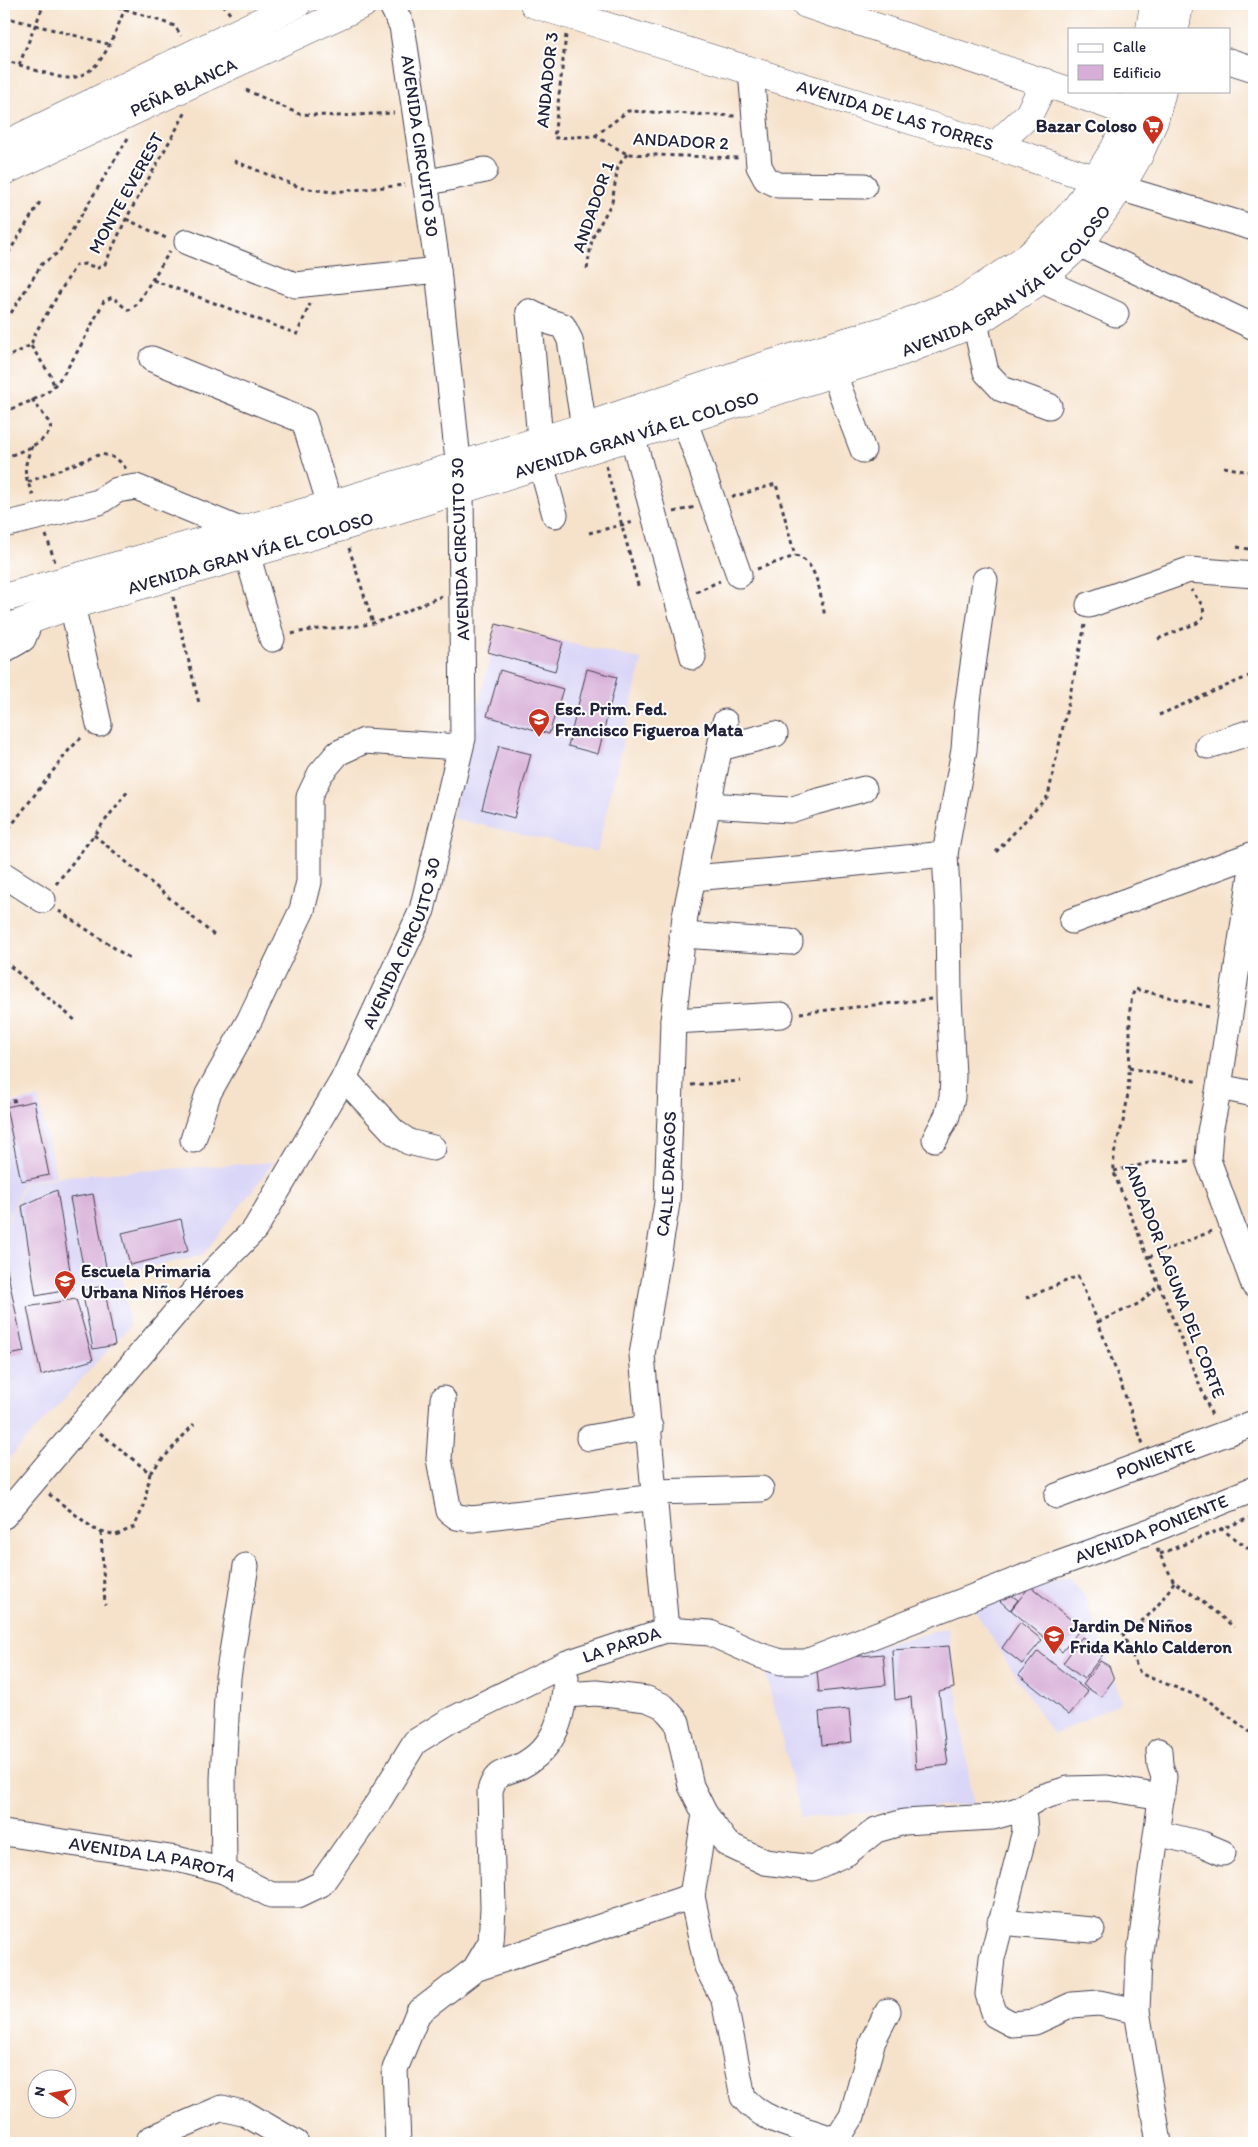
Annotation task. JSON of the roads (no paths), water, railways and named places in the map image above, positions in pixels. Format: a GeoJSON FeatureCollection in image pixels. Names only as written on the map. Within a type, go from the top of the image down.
{"type":"FeatureCollection","features":[{"type":"Feature","properties":{"kind":"main road","name":"PEÑA BLANCA"},"geometry":{"type":"LineString","coordinates":[[4,171],[199,66],[297,4]]}},
{"type":"Feature","properties":{"kind":"main road","name":"PEÑA BLANCA"},"geometry":{"type":"LineString","coordinates":[[4,145],[199,66],[363,4]]}},
{"type":"Feature","properties":{"kind":"main road","name":"AVENIDA DE LAS TORRES"},"geometry":{"type":"LineString","coordinates":[[534,4],[995,146],[1108,184]]}},
{"type":"Feature","properties":{"kind":"main road"},"geometry":{"type":"LineString","coordinates":[[806,4],[1062,88]]}},
{"type":"Feature","properties":{"kind":"main road"},"geometry":{"type":"LineString","coordinates":[[1150,28],[1154,4]]}},
{"type":"Feature","properties":{"kind":"main road"},"geometry":{"type":"LineString","coordinates":[[1175,28],[1179,4]]}},
{"type":"Feature","properties":{"kind":"main road"},"geometry":{"type":"LineString","coordinates":[[995,146],[1029,114],[1062,88]]}},
{"type":"Feature","properties":{"kind":"main road"},"geometry":{"type":"LineString","coordinates":[[1077,92],[1140,109]]}},
{"type":"Feature","properties":{"kind":"main road","name":"AVENIDA GRAN VÍA EL COLOSO"},"geometry":{"type":"LineString","coordinates":[[592,436],[632,435],[901,352],[975,323],[1041,280],[1080,244],[1108,184],[1115,148],[1140,109],[1161,92]]}},
{"type":"Feature","properties":{"kind":"main road","name":"AVENIDA GRAN VÍA EL COLOSO"},"geometry":{"type":"LineString","coordinates":[[4,598],[243,542],[336,516],[592,436],[761,367],[893,328],[964,300],[1028,257],[1055,232],[1077,207],[1108,184]]}},
{"type":"Feature","properties":{"kind":"main road","name":"AVENIDA GRAN VÍA EL COLOSO"},"geometry":{"type":"LineString","coordinates":[[4,629],[72,605],[168,577],[243,542]]}},
{"type":"Feature","properties":{"kind":"street","name":"AVENIDA CIRCUITO 30"},"geometry":{"type":"LineString","coordinates":[[4,1516],[196,1289],[256,1229],[344,1078],[422,910],[463,738],[463,587],[460,477],[438,270],[415,112],[402,26],[391,4]]}},
{"type":"Feature","properties":{"kind":"street"},"geometry":{"type":"LineString","coordinates":[[1230,61],[1254,69]]}},
{"type":"Feature","properties":{"kind":"street"},"geometry":{"type":"LineString","coordinates":[[751,71],[759,166],[766,179],[778,185],[864,186]]}},
{"type":"Feature","properties":{"kind":"street"},"geometry":{"type":"LineString","coordinates":[[425,183],[485,170]]}},
{"type":"Feature","properties":{"kind":"street","name":"AVENIDA DE LAS TORRES"},"geometry":{"type":"LineString","coordinates":[[1108,184],[1254,228]]}},
{"type":"Feature","properties":{"kind":"street"},"geometry":{"type":"LineString","coordinates":[[1055,232],[1254,327]]}},
{"type":"Feature","properties":{"kind":"street"},"geometry":{"type":"LineString","coordinates":[[182,241],[295,285],[438,270]]}},
{"type":"Feature","properties":{"kind":"street"},"geometry":{"type":"LineString","coordinates":[[1041,280],[1116,314]]}},
{"type":"Feature","properties":{"kind":"street"},"geometry":{"type":"LineString","coordinates":[[555,515],[540,452],[530,312],[563,326],[570,340],[592,436]]}},
{"type":"Feature","properties":{"kind":"street"},"geometry":{"type":"LineString","coordinates":[[975,323],[986,372],[1002,389],[1049,406]]}},
{"type":"Feature","properties":{"kind":"street"},"geometry":{"type":"LineString","coordinates":[[152,359],[304,421],[336,516]]}},
{"type":"Feature","properties":{"kind":"street"},"geometry":{"type":"LineString","coordinates":[[832,372],[863,450]]}},
{"type":"Feature","properties":{"kind":"street"},"geometry":{"type":"LineString","coordinates":[[684,418],[740,575]]}},
{"type":"Feature","properties":{"kind":"street"},"geometry":{"type":"LineString","coordinates":[[632,435],[693,657]]}},
{"type":"Feature","properties":{"kind":"street"},"geometry":{"type":"LineString","coordinates":[[4,525],[99,502],[117,490],[136,486],[243,542],[272,639]]}},
{"type":"Feature","properties":{"kind":"street"},"geometry":{"type":"LineString","coordinates":[[1089,605],[1189,570],[1254,575]]}},
{"type":"Feature","properties":{"kind":"street"},"geometry":{"type":"LineString","coordinates":[[935,1139],[947,1116],[952,1098],[953,1076],[945,854],[964,750],[967,708],[985,580]]}},
{"type":"Feature","properties":{"kind":"street"},"geometry":{"type":"LineString","coordinates":[[72,605],[99,724]]}},
{"type":"Feature","properties":{"kind":"street"},"geometry":{"type":"LineString","coordinates":[[4,650],[23,639],[31,619]]}},
{"type":"Feature","properties":{"kind":"street","name":"CALLE DRAGOS"},"geometry":{"type":"LineString","coordinates":[[666,1630],[656,1494],[642,1354],[667,1203],[673,1021],[682,935],[725,722]]}},
{"type":"Feature","properties":{"kind":"street"},"geometry":{"type":"LineString","coordinates":[[1208,746],[1254,731]]}},
{"type":"Feature","properties":{"kind":"street"},"geometry":{"type":"LineString","coordinates":[[720,748],[774,734]]}},
{"type":"Feature","properties":{"kind":"street"},"geometry":{"type":"LineString","coordinates":[[192,1140],[208,1094],[250,1019],[302,910],[308,882],[309,797],[320,774],[338,754],[364,741],[460,747]]}},
{"type":"Feature","properties":{"kind":"street"},"geometry":{"type":"LineString","coordinates":[[708,805],[790,810],[864,789]]}},
{"type":"Feature","properties":{"kind":"street"},"geometry":{"type":"LineString","coordinates":[[692,878],[945,854]]}},
{"type":"Feature","properties":{"kind":"street"},"geometry":{"type":"LineString","coordinates":[[1072,921],[1254,855],[1251,896],[1210,1132],[1208,1160],[1254,1284]]}},
{"type":"Feature","properties":{"kind":"street"},"geometry":{"type":"LineString","coordinates":[[4,875],[44,900]]}},
{"type":"Feature","properties":{"kind":"street"},"geometry":{"type":"LineString","coordinates":[[682,935],[790,942]]}},
{"type":"Feature","properties":{"kind":"street"},"geometry":{"type":"LineString","coordinates":[[673,1021],[781,1015]]}},
{"type":"Feature","properties":{"kind":"street"},"geometry":{"type":"LineString","coordinates":[[344,1078],[394,1132],[409,1142],[433,1148]]}},
{"type":"Feature","properties":{"kind":"street"},"geometry":{"type":"LineString","coordinates":[[1219,1087],[1254,1094]]}},
{"type":"Feature","properties":{"kind":"street"},"geometry":{"type":"LineString","coordinates":[[443,1399],[439,1460],[449,1511],[457,1517],[472,1519],[656,1494],[761,1489]]}},
{"type":"Feature","properties":{"kind":"street","name":"PONIENTE"},"geometry":{"type":"LineString","coordinates":[[1057,1496],[1254,1423]]}},
{"type":"Feature","properties":{"kind":"street"},"geometry":{"type":"LineString","coordinates":[[589,1438],[650,1427]]}},
{"type":"Feature","properties":{"kind":"street","name":"AVENIDA PONIENTE"},"geometry":{"type":"LineString","coordinates":[[1050,1567],[1150,1531],[1254,1488]]}},
{"type":"Feature","properties":{"kind":"street"},"geometry":{"type":"LineString","coordinates":[[224,1871],[223,1779],[228,1677],[246,1566]]}},
{"type":"Feature","properties":{"kind":"street","name":"LA PARDA"},"geometry":{"type":"LineString","coordinates":[[298,1896],[321,1884],[377,1804],[415,1742],[450,1721],[567,1663],[666,1630],[710,1633],[759,1655],[781,1662],[806,1662],[1050,1567]]}},
{"type":"Feature","properties":{"kind":"street"},"geometry":{"type":"LineString","coordinates":[[475,1969],[491,1942],[493,1908],[490,1791],[493,1780],[501,1772],[519,1767],[535,1757],[552,1740],[560,1722],[565,1695],[567,1663]]}},
{"type":"Feature","properties":{"kind":"street"},"geometry":{"type":"LineString","coordinates":[[565,1695],[596,1693],[647,1699],[662,1706],[677,1722],[691,1786],[705,1814],[728,1844],[765,1862],[813,1868],[847,1853],[876,1830],[904,1822],[993,1817],[1018,1810],[1039,1798],[1068,1789],[1107,1788],[1162,1797]]}},
{"type":"Feature","properties":{"kind":"street"},"geometry":{"type":"LineString","coordinates":[[1159,1751],[1160,1765],[1164,1777],[1139,1960],[1137,2011],[1159,2143]]}},
{"type":"Feature","properties":{"kind":"street"},"geometry":{"type":"LineString","coordinates":[[1018,1810],[1024,1819],[1025,1831],[992,1958],[988,1994],[995,2015],[1012,2024],[1035,2022],[1072,2005],[1099,2003],[1137,2011]]}},
{"type":"Feature","properties":{"kind":"street"},"geometry":{"type":"LineString","coordinates":[[705,1814],[692,1896],[707,1966],[724,2000],[743,2097],[750,2106],[762,2114],[836,2142],[852,2116],[873,2040],[888,2011]]}},
{"type":"Feature","properties":{"kind":"street","name":"AVENIDA LA PAROTA"},"geometry":{"type":"LineString","coordinates":[[4,1833],[177,1859],[224,1871],[271,1895],[298,1896]]}},
{"type":"Feature","properties":{"kind":"street"},"geometry":{"type":"LineString","coordinates":[[1157,1833],[1202,1844],[1223,1853]]}},
{"type":"Feature","properties":{"kind":"street"},"geometry":{"type":"LineString","coordinates":[[398,2143],[395,2069],[418,2013],[475,1969],[692,1896]]}},
{"type":"Feature","properties":{"kind":"street"},"geometry":{"type":"LineString","coordinates":[[1000,1922],[1092,1930]]}},
{"type":"Feature","properties":{"kind":"street"},"geometry":{"type":"LineString","coordinates":[[147,2143],[150,2139],[222,2108],[246,2114],[296,2143]]}},
{"type":"Feature","properties":{"kind":"place","name":"Bazar Coloso"},"geometry":{"type":"Point","coordinates":[1153,145]}},
{"type":"Feature","properties":{"kind":"place","name":"Esc. Prim. Fed. Francisco Figueroa Mata"},"geometry":{"type":"Point","coordinates":[539,738]}},
{"type":"Feature","properties":{"kind":"place","name":"Escuela Primaria Urbana Niños Héroes"},"geometry":{"type":"Point","coordinates":[65,1300]}},
{"type":"Feature","properties":{"kind":"place","name":"Jardin De Niños Frida Kahlo Calderon"},"geometry":{"type":"Point","coordinates":[1054,1655]}}]}
